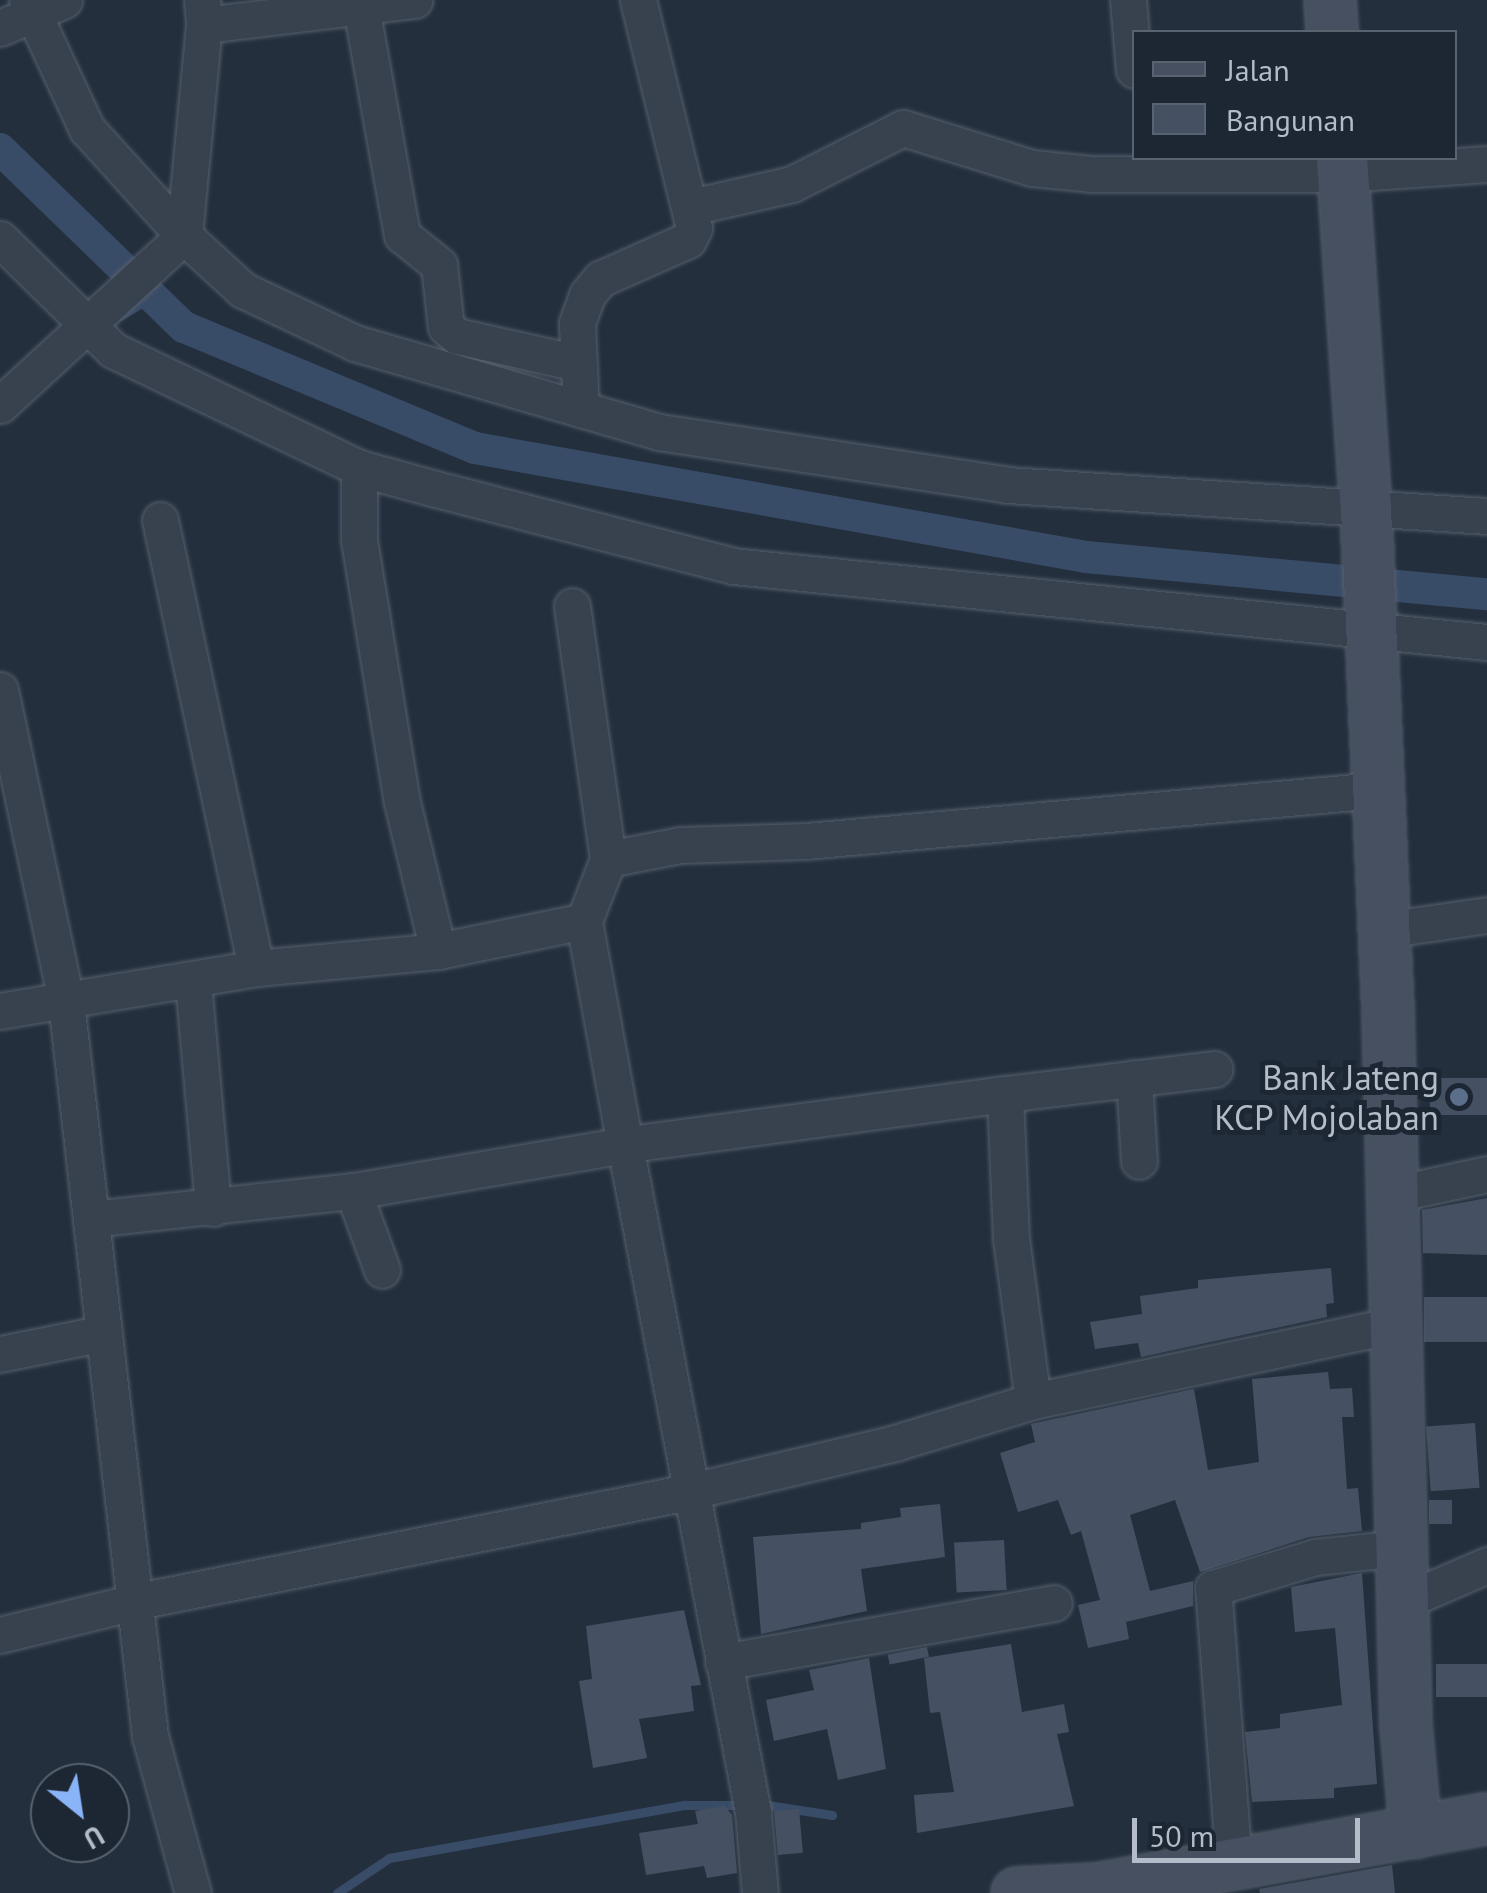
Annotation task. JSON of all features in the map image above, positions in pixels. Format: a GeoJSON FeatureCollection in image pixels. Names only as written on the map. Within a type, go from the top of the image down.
{"type":"FeatureCollection","features":[{"type":"Feature","properties":{"kind":"main road"},"geometry":{"type":"LineString","coordinates":[[1330,0],[1332,30]]}},
{"type":"Feature","properties":{"kind":"main road"},"geometry":{"type":"LineString","coordinates":[[1343,166],[1366,516],[1378,790],[1402,1602],[1416,1833]]}},
{"type":"Feature","properties":{"kind":"main road"},"geometry":{"type":"LineString","coordinates":[[1016,1893],[1096,1891],[1487,1819]]}},
{"type":"Feature","properties":{"kind":"street"},"geometry":{"type":"LineString","coordinates":[[0,405],[86,320],[181,238],[203,12],[361,7],[414,0]]}},
{"type":"Feature","properties":{"kind":"street"},"geometry":{"type":"LineString","coordinates":[[581,409],[577,323],[587,295],[600,279],[688,240],[694,228],[638,0]]}},
{"type":"Feature","properties":{"kind":"street"},"geometry":{"type":"LineString","coordinates":[[1128,0],[1132,47]]}},
{"type":"Feature","properties":{"kind":"street"},"geometry":{"type":"LineString","coordinates":[[361,7],[402,235],[439,264],[446,327],[457,336],[578,363]]}},
{"type":"Feature","properties":{"kind":"street"},"geometry":{"type":"LineString","coordinates":[[27,13],[87,129],[181,238],[242,290],[355,343],[659,432],[1008,484],[1366,516],[1487,516]]}},
{"type":"Feature","properties":{"kind":"street"},"geometry":{"type":"LineString","coordinates":[[691,208],[792,184],[903,128],[1032,168],[1487,164]]}},
{"type":"Feature","properties":{"kind":"street"},"geometry":{"type":"LineString","coordinates":[[0,239],[113,350],[359,468],[733,566],[1370,615],[1487,642]]}},
{"type":"Feature","properties":{"kind":"street"},"geometry":{"type":"LineString","coordinates":[[359,468],[359,540],[402,802],[438,951]]}},
{"type":"Feature","properties":{"kind":"street"},"geometry":{"type":"LineString","coordinates":[[160,520],[256,968]]}},
{"type":"Feature","properties":{"kind":"street"},"geometry":{"type":"LineString","coordinates":[[572,606],[608,858],[584,921],[688,1492],[753,1812],[760,1893]]}},
{"type":"Feature","properties":{"kind":"street"},"geometry":{"type":"LineString","coordinates":[[0,690],[66,1001],[138,1601],[150,1736],[193,1893]]}},
{"type":"Feature","properties":{"kind":"street"},"geometry":{"type":"LineString","coordinates":[[608,858],[680,845],[806,840],[1378,790]]}},
{"type":"Feature","properties":{"kind":"street"},"geometry":{"type":"LineString","coordinates":[[1384,930],[1487,915]]}},
{"type":"Feature","properties":{"kind":"street"},"geometry":{"type":"LineString","coordinates":[[0,1011],[192,982],[256,968],[438,951],[584,921]]}},
{"type":"Feature","properties":{"kind":"street"},"geometry":{"type":"LineString","coordinates":[[192,982],[213,1208]]}},
{"type":"Feature","properties":{"kind":"street"},"geometry":{"type":"LineString","coordinates":[[90,1219],[353,1191],[624,1145],[1214,1068]]}},
{"type":"Feature","properties":{"kind":"street"},"geometry":{"type":"LineString","coordinates":[[1134,1078],[1139,1161]]}},
{"type":"Feature","properties":{"kind":"street"},"geometry":{"type":"LineString","coordinates":[[1005,1094],[1010,1239],[1033,1400]]}},
{"type":"Feature","properties":{"kind":"street"},"geometry":{"type":"LineString","coordinates":[[1390,1195],[1487,1174]]}},
{"type":"Feature","properties":{"kind":"street"},"geometry":{"type":"LineString","coordinates":[[353,1191],[382,1270]]}},
{"type":"Feature","properties":{"kind":"street"},"geometry":{"type":"LineString","coordinates":[[0,1635],[138,1601],[688,1492],[895,1443],[1033,1400],[1394,1325]]}},
{"type":"Feature","properties":{"kind":"street"},"geometry":{"type":"LineString","coordinates":[[0,1354],[104,1332]]}},
{"type":"Feature","properties":{"kind":"street"},"geometry":{"type":"LineString","coordinates":[[1234,1865],[1212,1592],[1222,1581],[1283,1564],[1401,1548]]}},
{"type":"Feature","properties":{"kind":"street"},"geometry":{"type":"LineString","coordinates":[[1402,1602],[1487,1565]]}},
{"type":"Feature","properties":{"kind":"street"},"geometry":{"type":"LineString","coordinates":[[723,1662],[1054,1603]]}},
{"type":"Feature","properties":{"kind":"building","name":"Bank Jateng KCP Mojolaban"},"geometry":{"type":"Polygon","coordinates":[[[1430,1078],[1487,1078],[1487,1115],[1430,1115],[1430,1078]]]}},
{"type":"Feature","properties":{"kind":"building"},"geometry":{"type":"Polygon","coordinates":[[[1487,1198],[1487,1255],[1423,1253],[1422,1210],[1487,1198]]]}},
{"type":"Feature","properties":{"kind":"building"},"geometry":{"type":"Polygon","coordinates":[[[1331,1268],[1334,1303],[1326,1304],[1327,1317],[1141,1357],[1138,1343],[1095,1349],[1090,1322],[1142,1314],[1140,1296],[1198,1288],[1198,1280],[1331,1268]]]}},
{"type":"Feature","properties":{"kind":"building"},"geometry":{"type":"Polygon","coordinates":[[[1424,1297],[1487,1297],[1487,1342],[1424,1342],[1424,1297]]]}},
{"type":"Feature","properties":{"kind":"building"},"geometry":{"type":"Polygon","coordinates":[[[1328,1372],[1330,1389],[1352,1388],[1354,1417],[1342,1417],[1347,1489],[1358,1488],[1362,1531],[1309,1537],[1200,1572],[1175,1500],[1130,1515],[1150,1591],[1193,1581],[1193,1606],[1126,1622],[1129,1639],[1088,1648],[1078,1605],[1100,1600],[1081,1531],[1071,1535],[1058,1500],[1018,1512],[1000,1453],[1035,1442],[1031,1424],[1194,1389],[1208,1470],[1259,1462],[1252,1379],[1328,1372]]]}},
{"type":"Feature","properties":{"kind":"building"},"geometry":{"type":"Polygon","coordinates":[[[1475,1423],[1480,1488],[1431,1491],[1426,1426],[1475,1423]]]}},
{"type":"Feature","properties":{"kind":"building"},"geometry":{"type":"Polygon","coordinates":[[[1429,1500],[1452,1500],[1452,1524],[1429,1524],[1429,1500]]]}},
{"type":"Feature","properties":{"kind":"building"},"geometry":{"type":"Polygon","coordinates":[[[940,1504],[945,1557],[861,1569],[867,1611],[761,1634],[753,1537],[861,1529],[861,1523],[901,1517],[900,1508],[940,1504]]]}},
{"type":"Feature","properties":{"kind":"building"},"geometry":{"type":"Polygon","coordinates":[[[1004,1540],[1007,1590],[957,1593],[954,1543],[1004,1540]]]}},
{"type":"Feature","properties":{"kind":"building"},"geometry":{"type":"Polygon","coordinates":[[[1362,1573],[1377,1784],[1334,1788],[1334,1798],[1252,1802],[1245,1732],[1280,1728],[1280,1714],[1342,1705],[1335,1628],[1295,1632],[1291,1587],[1362,1573]]]}},
{"type":"Feature","properties":{"kind":"building"},"geometry":{"type":"Polygon","coordinates":[[[684,1610],[701,1685],[691,1686],[694,1711],[639,1719],[647,1758],[593,1768],[579,1681],[592,1679],[586,1626],[684,1610]]]}},
{"type":"Feature","properties":{"kind":"building"},"geometry":{"type":"Polygon","coordinates":[[[1011,1644],[1022,1712],[1064,1704],[1069,1732],[1057,1734],[1074,1806],[917,1833],[914,1795],[954,1792],[940,1712],[930,1713],[924,1658],[1011,1644]]]}},
{"type":"Feature","properties":{"kind":"building"},"geometry":{"type":"Polygon","coordinates":[[[927,1647],[929,1657],[890,1664],[888,1655],[927,1647]]]}},
{"type":"Feature","properties":{"kind":"building"},"geometry":{"type":"Polygon","coordinates":[[[869,1658],[886,1769],[838,1780],[827,1729],[774,1741],[766,1700],[814,1690],[809,1670],[869,1658]]]}},
{"type":"Feature","properties":{"kind":"building"},"geometry":{"type":"Polygon","coordinates":[[[1436,1664],[1487,1664],[1487,1697],[1436,1697],[1436,1664]]]}},
{"type":"Feature","properties":{"kind":"building"},"geometry":{"type":"Polygon","coordinates":[[[725,1806],[732,1815],[737,1873],[707,1878],[704,1866],[646,1875],[639,1833],[698,1824],[695,1811],[725,1806]]]}},
{"type":"Feature","properties":{"kind":"building"},"geometry":{"type":"Polygon","coordinates":[[[799,1809],[803,1853],[778,1855],[774,1811],[799,1809]]]}},
{"type":"Feature","properties":{"kind":"building"},"geometry":{"type":"Polygon","coordinates":[[[1392,1865],[1395,1893],[1260,1893],[1259,1889],[1392,1865]]]}},
{"type":"Feature","properties":{"kind":"waterway"},"geometry":{"type":"LineString","coordinates":[[0,149],[184,327],[475,448],[1086,557],[1487,594]]}},
{"type":"Feature","properties":{"kind":"waterway"},"geometry":{"type":"LineString","coordinates":[[120,316],[152,297]]}},
{"type":"Feature","properties":{"kind":"waterway"},"geometry":{"type":"LineString","coordinates":[[761,1804],[832,1815]]}},
{"type":"Feature","properties":{"kind":"waterway"},"geometry":{"type":"LineString","coordinates":[[337,1893],[389,1858],[685,1805],[745,1805]]}},
{"type":"Feature","properties":{"kind":"place","name":"Bank Jateng KCP Mojolaban"},"geometry":{"type":"Point","coordinates":[1459,1097]}}]}
